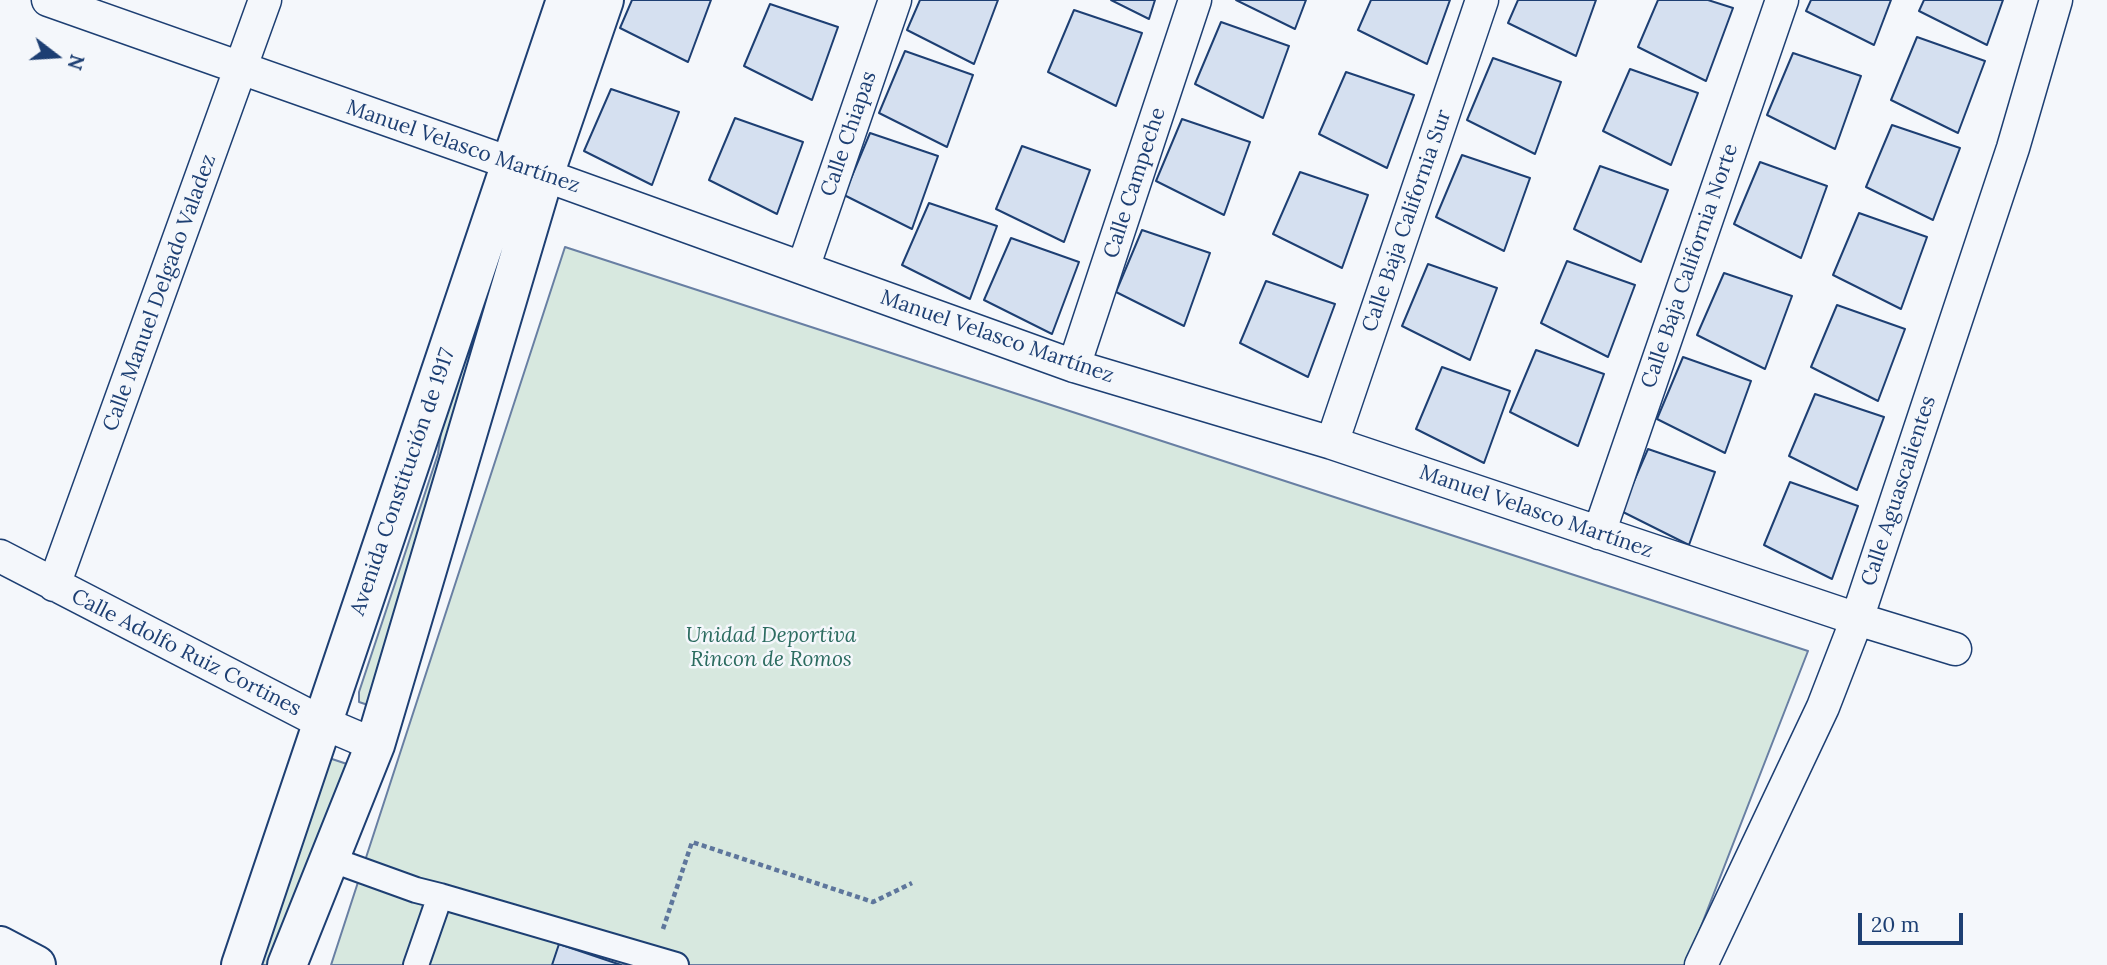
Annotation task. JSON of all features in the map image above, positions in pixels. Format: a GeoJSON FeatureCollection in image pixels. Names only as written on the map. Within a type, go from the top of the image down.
{"type":"FeatureCollection","features":[{"type":"Feature","properties":{"kind":"street","name":"Manuel Velasco Martínez"},"geometry":{"type":"LineString","coordinates":[[48,0],[1074,366],[1332,443],[1857,619],[1955,649]]}},
{"type":"Feature","properties":{"kind":"street","name":"Calle Manuel Delgado Valadez"},"geometry":{"type":"LineString","coordinates":[[54,585],[265,0]]}},
{"type":"Feature","properties":{"kind":"street","name":"Avenida Constitución de 1917"},"geometry":{"type":"LineString","coordinates":[[287,965],[375,745],[386,709],[527,169],[566,0]]}},
{"type":"Feature","properties":{"kind":"street","name":"Avenida Constitución de 1917"},"geometry":{"type":"LineString","coordinates":[[241,965],[429,404],[527,169],[604,0]]}},
{"type":"Feature","properties":{"kind":"street","name":"Calle Chiapas"},"geometry":{"type":"LineString","coordinates":[[803,268],[895,0]]}},
{"type":"Feature","properties":{"kind":"street","name":"Calle Campeche"},"geometry":{"type":"LineString","coordinates":[[1074,366],[1195,0]]}},
{"type":"Feature","properties":{"kind":"street","name":"Calle Baja California Sur"},"geometry":{"type":"LineString","coordinates":[[1332,443],[1482,0]]}},
{"type":"Feature","properties":{"kind":"street","name":"Calle Baja California Norte"},"geometry":{"type":"LineString","coordinates":[[1599,533],[1782,0]]}},
{"type":"Feature","properties":{"kind":"street","name":"Calle Aguascalientes"},"geometry":{"type":"LineString","coordinates":[[1701,965],[1823,707],[1857,619],[2008,161],[2056,0]]}},
{"type":"Feature","properties":{"kind":"street"},"geometry":{"type":"LineString","coordinates":[[386,709],[377,718],[360,721],[347,710],[348,691],[425,458],[429,404]]}},
{"type":"Feature","properties":{"kind":"street","name":"Calle Adolfo Ruiz Cortines"},"geometry":{"type":"LineString","coordinates":[[0,556],[321,722],[375,745]]}},
{"type":"Feature","properties":{"kind":"street"},"geometry":{"type":"LineString","coordinates":[[330,859],[416,890],[671,963]]}},
{"type":"Feature","properties":{"kind":"street"},"geometry":{"type":"LineString","coordinates":[[416,965],[440,896]]}},
{"type":"Feature","properties":{"kind":"street"},"geometry":{"type":"LineString","coordinates":[[0,946],[36,965]]}},
{"type":"Feature","properties":{"kind":"path"},"geometry":{"type":"LineString","coordinates":[[671,963],[692,842],[873,902],[912,883]]}},
{"type":"Feature","properties":{"kind":"green space"},"geometry":{"type":"Polygon","coordinates":[[[515,188],[527,192],[368,705],[359,702],[359,692],[438,454],[445,400],[515,188]]]}},
{"type":"Feature","properties":{"kind":"green space","name":"Unidad Deportiva Rincon de Romos"},"geometry":{"type":"Polygon","coordinates":[[[565,247],[1808,651],[1686,965],[331,965],[565,247]]]}},
{"type":"Feature","properties":{"kind":"green space"},"geometry":{"type":"Polygon","coordinates":[[[323,756],[353,766],[274,965],[253,965],[323,756]]]}},
{"type":"Feature","properties":{"kind":"building"},"geometry":{"type":"Polygon","coordinates":[[[632,0],[711,0],[688,62],[620,28],[632,0]]]}},
{"type":"Feature","properties":{"kind":"building"},"geometry":{"type":"Polygon","coordinates":[[[920,0],[998,0],[974,64],[907,30],[920,0]]]}},
{"type":"Feature","properties":{"kind":"building"},"geometry":{"type":"Polygon","coordinates":[[[1111,0],[1155,0],[1149,19],[1111,0]]]}},
{"type":"Feature","properties":{"kind":"building"},"geometry":{"type":"Polygon","coordinates":[[[1236,0],[1306,0],[1295,29],[1236,0]]]}},
{"type":"Feature","properties":{"kind":"building"},"geometry":{"type":"Polygon","coordinates":[[[1371,0],[1450,0],[1427,64],[1358,30],[1371,0]]]}},
{"type":"Feature","properties":{"kind":"building"},"geometry":{"type":"Polygon","coordinates":[[[1518,0],[1596,0],[1576,56],[1508,23],[1518,0]]]}},
{"type":"Feature","properties":{"kind":"building"},"geometry":{"type":"Polygon","coordinates":[[[1658,0],[1708,0],[1733,8],[1706,81],[1638,47],[1658,0]]]}},
{"type":"Feature","properties":{"kind":"building"},"geometry":{"type":"Polygon","coordinates":[[[1811,0],[1891,0],[1874,45],[1806,11],[1811,0]]]}},
{"type":"Feature","properties":{"kind":"building"},"geometry":{"type":"Polygon","coordinates":[[[1924,0],[2003,0],[1987,45],[1919,11],[1924,0]]]}},
{"type":"Feature","properties":{"kind":"building"},"geometry":{"type":"Polygon","coordinates":[[[770,4],[838,27],[812,100],[744,66],[770,4]]]}},
{"type":"Feature","properties":{"kind":"building"},"geometry":{"type":"Polygon","coordinates":[[[1074,10],[1142,33],[1116,106],[1048,72],[1074,10]]]}},
{"type":"Feature","properties":{"kind":"building"},"geometry":{"type":"Polygon","coordinates":[[[1221,22],[1289,46],[1263,118],[1195,84],[1221,22]]]}},
{"type":"Feature","properties":{"kind":"building"},"geometry":{"type":"Polygon","coordinates":[[[1917,37],[1985,61],[1958,133],[1891,100],[1917,37]]]}},
{"type":"Feature","properties":{"kind":"building"},"geometry":{"type":"Polygon","coordinates":[[[905,51],[973,75],[947,147],[879,113],[905,51]]]}},
{"type":"Feature","properties":{"kind":"building"},"geometry":{"type":"Polygon","coordinates":[[[1793,53],[1861,76],[1835,149],[1767,115],[1793,53]]]}},
{"type":"Feature","properties":{"kind":"building"},"geometry":{"type":"Polygon","coordinates":[[[1493,58],[1561,82],[1535,154],[1467,120],[1493,58]]]}},
{"type":"Feature","properties":{"kind":"building"},"geometry":{"type":"Polygon","coordinates":[[[1630,69],[1698,93],[1671,165],[1603,131],[1630,69]]]}},
{"type":"Feature","properties":{"kind":"building"},"geometry":{"type":"Polygon","coordinates":[[[1346,72],[1414,95],[1387,168],[1319,134],[1346,72]]]}},
{"type":"Feature","properties":{"kind":"building"},"geometry":{"type":"Polygon","coordinates":[[[611,89],[679,112],[652,185],[584,151],[611,89]]]}},
{"type":"Feature","properties":{"kind":"building"},"geometry":{"type":"Polygon","coordinates":[[[735,118],[803,142],[777,214],[709,180],[735,118]]]}},
{"type":"Feature","properties":{"kind":"building"},"geometry":{"type":"Polygon","coordinates":[[[1182,119],[1250,142],[1224,215],[1156,181],[1182,119]]]}},
{"type":"Feature","properties":{"kind":"building"},"geometry":{"type":"Polygon","coordinates":[[[1892,125],[1960,148],[1933,220],[1866,187],[1892,125]]]}},
{"type":"Feature","properties":{"kind":"building"},"geometry":{"type":"Polygon","coordinates":[[[870,133],[938,156],[912,229],[844,195],[870,133]]]}},
{"type":"Feature","properties":{"kind":"building"},"geometry":{"type":"Polygon","coordinates":[[[1022,146],[1090,170],[1064,242],[996,209],[1022,146]]]}},
{"type":"Feature","properties":{"kind":"building"},"geometry":{"type":"Polygon","coordinates":[[[1462,155],[1530,178],[1504,251],[1436,217],[1462,155]]]}},
{"type":"Feature","properties":{"kind":"building"},"geometry":{"type":"Polygon","coordinates":[[[1760,162],[1827,186],[1801,258],[1734,224],[1760,162]]]}},
{"type":"Feature","properties":{"kind":"building"},"geometry":{"type":"Polygon","coordinates":[[[1600,166],[1668,190],[1641,262],[1574,229],[1600,166]]]}},
{"type":"Feature","properties":{"kind":"building"},"geometry":{"type":"Polygon","coordinates":[[[1300,172],[1368,195],[1342,268],[1273,234],[1300,172]]]}},
{"type":"Feature","properties":{"kind":"building"},"geometry":{"type":"Polygon","coordinates":[[[929,203],[997,226],[970,299],[902,265],[929,203]]]}},
{"type":"Feature","properties":{"kind":"building"},"geometry":{"type":"Polygon","coordinates":[[[1859,213],[1927,237],[1901,309],[1833,275],[1859,213]]]}},
{"type":"Feature","properties":{"kind":"building"},"geometry":{"type":"Polygon","coordinates":[[[1142,230],[1210,253],[1184,326],[1116,292],[1142,230]]]}},
{"type":"Feature","properties":{"kind":"building"},"geometry":{"type":"Polygon","coordinates":[[[1011,238],[1079,262],[1052,334],[984,300],[1011,238]]]}},
{"type":"Feature","properties":{"kind":"building"},"geometry":{"type":"Polygon","coordinates":[[[1567,261],[1635,285],[1608,357],[1541,323],[1567,261]]]}},
{"type":"Feature","properties":{"kind":"building"},"geometry":{"type":"Polygon","coordinates":[[[1428,264],[1497,288],[1470,360],[1402,326],[1428,264]]]}},
{"type":"Feature","properties":{"kind":"building"},"geometry":{"type":"Polygon","coordinates":[[[1724,273],[1792,296],[1765,369],[1697,335],[1724,273]]]}},
{"type":"Feature","properties":{"kind":"building"},"geometry":{"type":"Polygon","coordinates":[[[1266,281],[1335,304],[1308,377],[1240,343],[1266,281]]]}},
{"type":"Feature","properties":{"kind":"building"},"geometry":{"type":"Polygon","coordinates":[[[1837,305],[1905,329],[1878,401],[1811,367],[1837,305]]]}},
{"type":"Feature","properties":{"kind":"building"},"geometry":{"type":"Polygon","coordinates":[[[1536,350],[1604,374],[1578,446],[1510,412],[1536,350]]]}},
{"type":"Feature","properties":{"kind":"building"},"geometry":{"type":"Polygon","coordinates":[[[1683,357],[1751,381],[1725,453],[1657,419],[1683,357]]]}},
{"type":"Feature","properties":{"kind":"building"},"geometry":{"type":"Polygon","coordinates":[[[1442,367],[1510,391],[1484,463],[1416,429],[1442,367]]]}},
{"type":"Feature","properties":{"kind":"building"},"geometry":{"type":"Polygon","coordinates":[[[1815,394],[1884,417],[1857,490],[1789,456],[1815,394]]]}},
{"type":"Feature","properties":{"kind":"building"},"geometry":{"type":"Polygon","coordinates":[[[1648,449],[1715,472],[1689,545],[1621,511],[1648,449]]]}},
{"type":"Feature","properties":{"kind":"building"},"geometry":{"type":"Polygon","coordinates":[[[1790,482],[1858,506],[1832,579],[1764,545],[1790,482]]]}},
{"type":"Feature","properties":{"kind":"building"},"geometry":{"type":"Polygon","coordinates":[[[559,944],[621,965],[552,965],[559,944]]]}}]}
